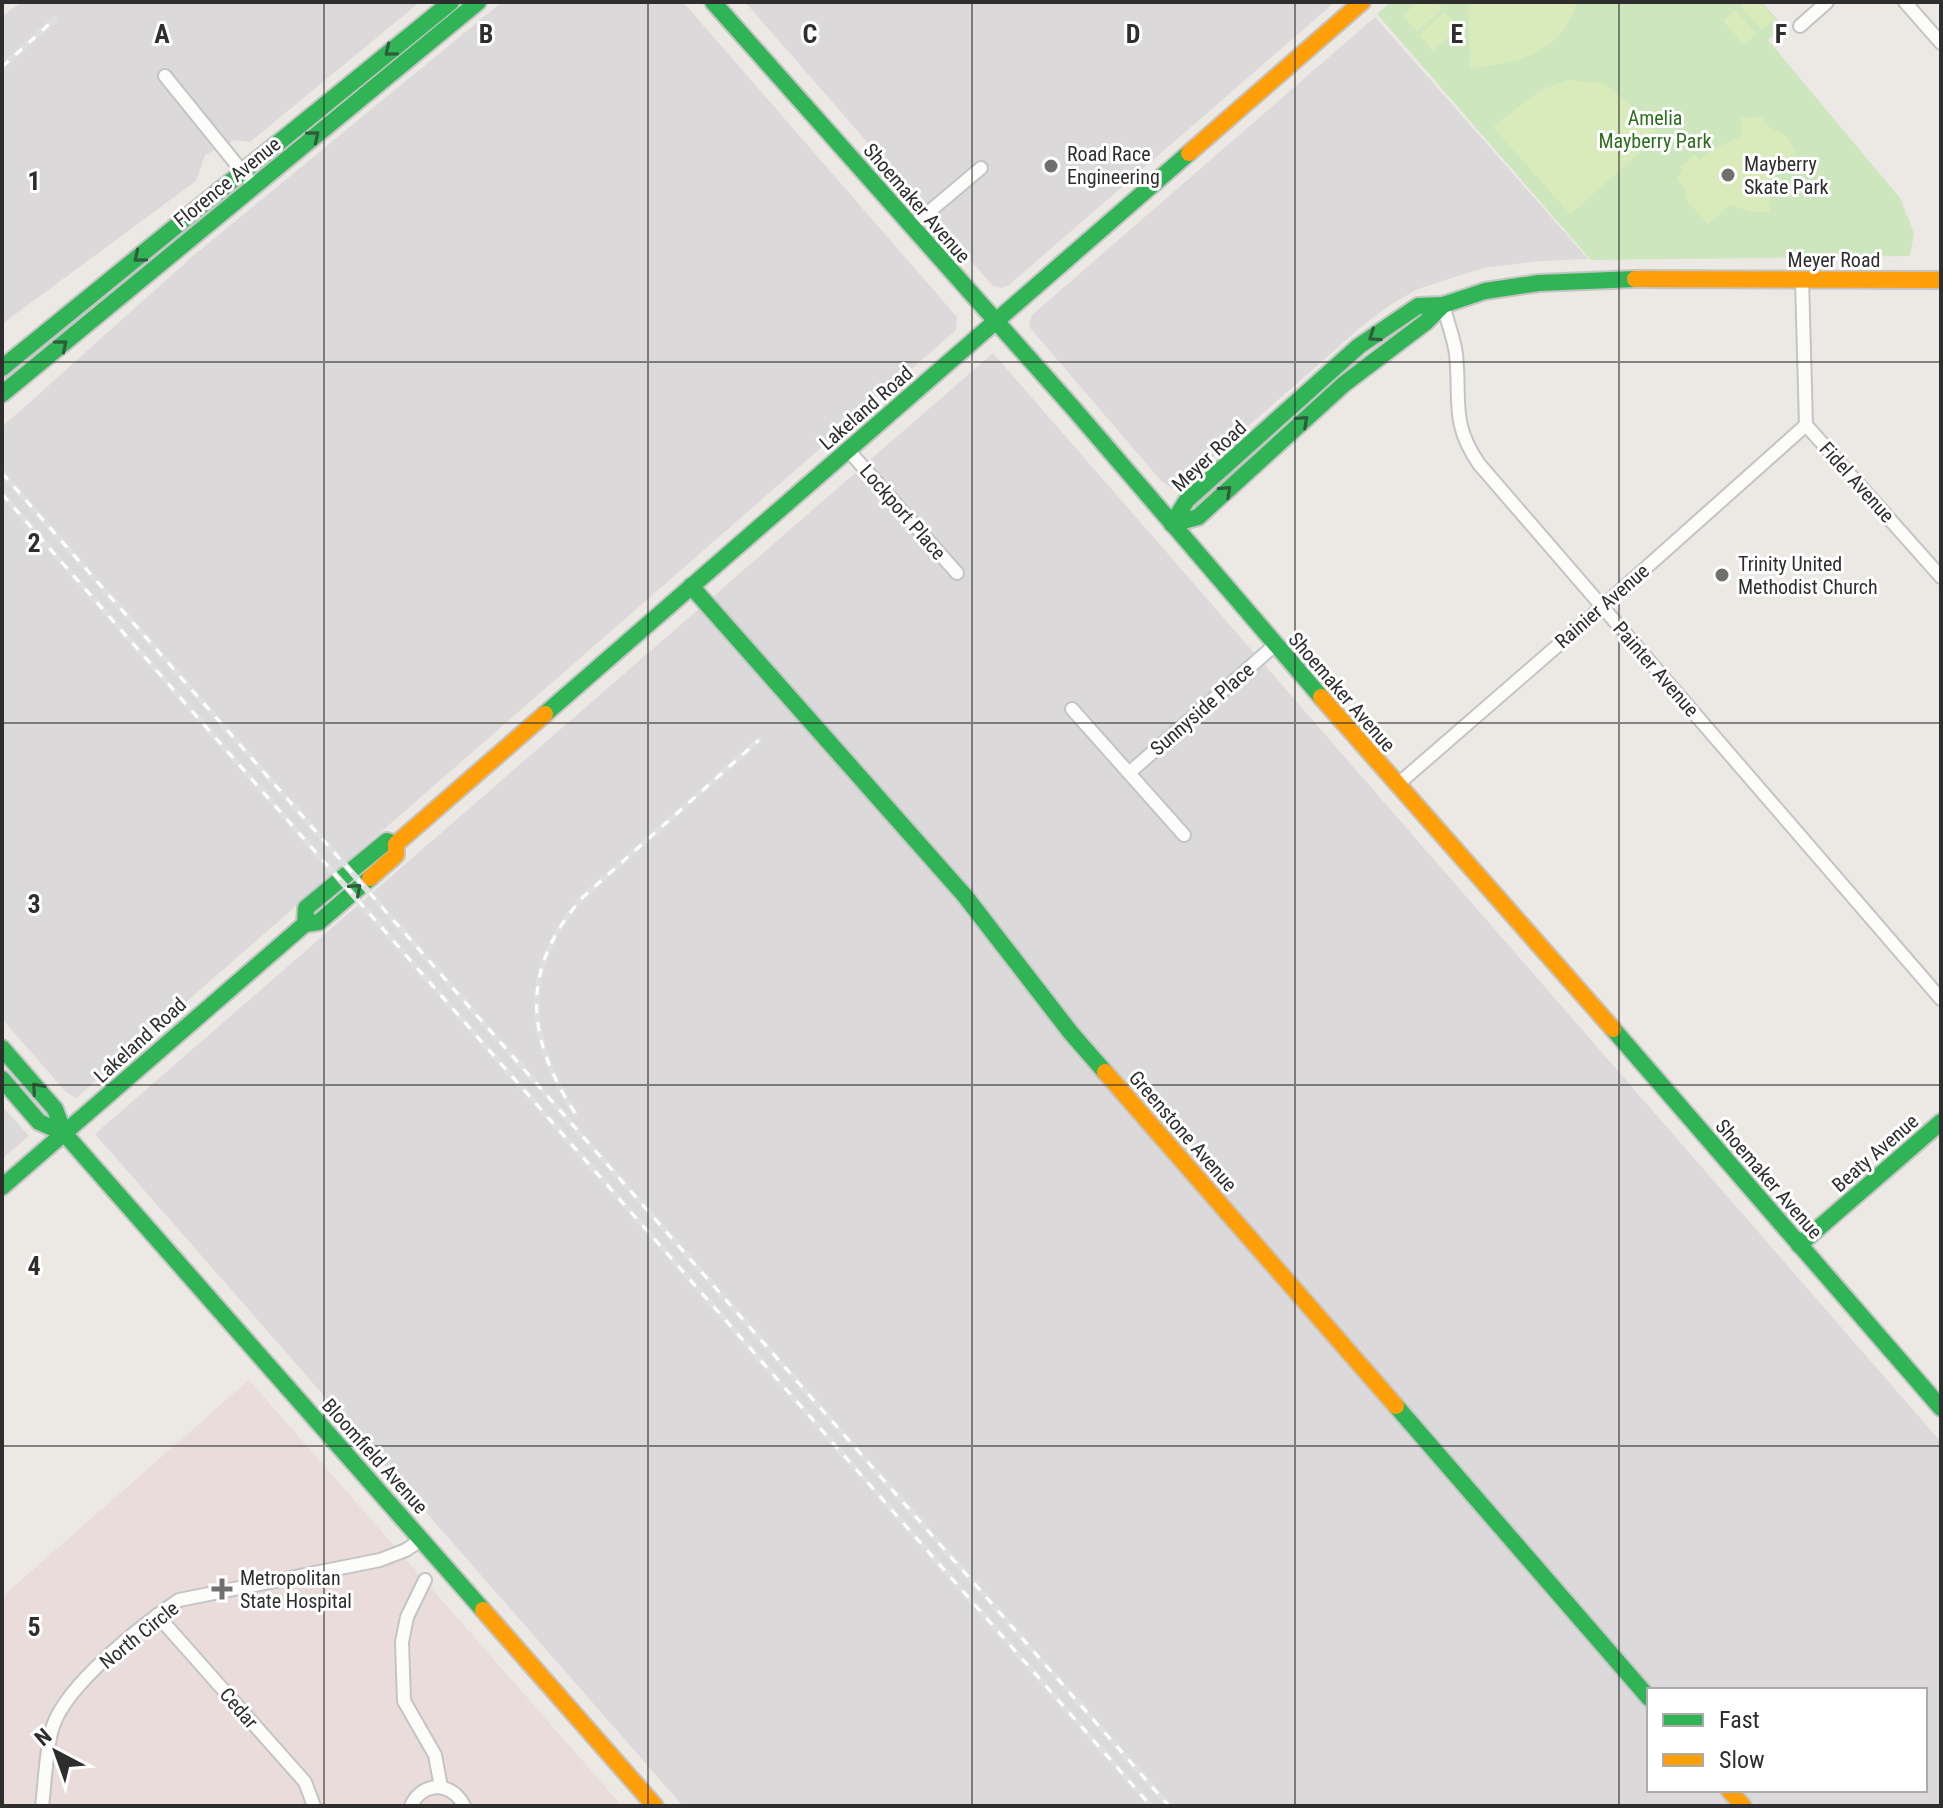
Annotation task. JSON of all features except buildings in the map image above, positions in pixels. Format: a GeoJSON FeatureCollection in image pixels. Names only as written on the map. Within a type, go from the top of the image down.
{"type":"FeatureCollection","features":[{"type":"Feature","properties":{"kind":"main road","name":"Florence Avenue"},"geometry":{"type":"LineString","coordinates":[[2,368],[451,2]]}},
{"type":"Feature","properties":{"kind":"main road","name":"Shoemaker Avenue"},"geometry":{"type":"LineString","coordinates":[[713,2],[1555,962],[1941,1408]]}},
{"type":"Feature","properties":{"kind":"main road","name":"Lakeland Road"},"geometry":{"type":"LineString","coordinates":[[2,1187],[305,924],[306,908],[387,841],[396,844],[1362,2]]}},
{"type":"Feature","properties":{"kind":"main road","name":"Florence Avenue"},"geometry":{"type":"LineString","coordinates":[[2,394],[467,5]]}},
{"type":"Feature","properties":{"kind":"main road","name":"Meyer Road"},"geometry":{"type":"LineString","coordinates":[[1172,524],[1187,500],[1320,379],[1359,346],[1418,306],[1443,305],[1485,291],[1600,279],[1941,280]]}},
{"type":"Feature","properties":{"kind":"main road","name":"Meyer Road"},"geometry":{"type":"LineString","coordinates":[[1172,524],[1198,517],[1370,362],[1429,322],[1443,305]]}},
{"type":"Feature","properties":{"kind":"main road"},"geometry":{"type":"LineString","coordinates":[[1320,379],[1332,395]]}},
{"type":"Feature","properties":{"kind":"main road","name":"Greenstone Avenue"},"geometry":{"type":"LineString","coordinates":[[691,586],[965,896],[1071,1033],[1647,1696]]}},
{"type":"Feature","properties":{"kind":"main road","name":"Bloomfield Avenue"},"geometry":{"type":"LineString","coordinates":[[2,1048],[55,1109],[64,1133],[655,1806]]}},
{"type":"Feature","properties":{"kind":"main road","name":"Bloomfield Avenue"},"geometry":{"type":"LineString","coordinates":[[2,1079],[39,1122],[64,1133]]}},
{"type":"Feature","properties":{"kind":"main road","name":"Beaty Avenue"},"geometry":{"type":"LineString","coordinates":[[1799,1245],[1941,1122]]}},
{"type":"Feature","properties":{"kind":"street"},"geometry":{"type":"LineString","coordinates":[[1800,26],[1827,2]]}},
{"type":"Feature","properties":{"kind":"street"},"geometry":{"type":"LineString","coordinates":[[1905,2],[1941,43]]}},
{"type":"Feature","properties":{"kind":"street"},"geometry":{"type":"LineString","coordinates":[[165,76],[254,186]]}},
{"type":"Feature","properties":{"kind":"street"},"geometry":{"type":"LineString","coordinates":[[911,227],[981,168]]}},
{"type":"Feature","properties":{"kind":"street","name":"Fidel Avenue"},"geometry":{"type":"LineString","coordinates":[[1802,279],[1806,425],[1941,577]]}},
{"type":"Feature","properties":{"kind":"street","name":"Painter Avenue"},"geometry":{"type":"LineString","coordinates":[[1443,305],[1456,354],[1457,411],[1471,452],[1515,508],[1941,999]]}},
{"type":"Feature","properties":{"kind":"street","name":"Rainier Avenue"},"geometry":{"type":"LineString","coordinates":[[1397,785],[1806,425]]}},
{"type":"Feature","properties":{"kind":"street","name":"Lockport Place"},"geometry":{"type":"LineString","coordinates":[[848,450],[957,573]]}},
{"type":"Feature","properties":{"kind":"street","name":"Sunnyside Place"},"geometry":{"type":"LineString","coordinates":[[1129,773],[1275,645]]}},
{"type":"Feature","properties":{"kind":"street"},"geometry":{"type":"LineString","coordinates":[[1072,709],[1184,835]]}},
{"type":"Feature","properties":{"kind":"street","name":"North Circle"},"geometry":{"type":"LineString","coordinates":[[42,1806],[52,1726],[71,1691],[157,1615],[179,1600],[380,1560],[406,1550],[422,1539]]}},
{"type":"Feature","properties":{"kind":"street"},"geometry":{"type":"LineString","coordinates":[[425,1580],[407,1617],[402,1642],[404,1701],[435,1755],[441,1787]]}},
{"type":"Feature","properties":{"kind":"street","name":"Cedar"},"geometry":{"type":"LineString","coordinates":[[157,1615],[305,1782],[314,1806]]}},
{"type":"Feature","properties":{"kind":"street"},"geometry":{"type":"LineString","coordinates":[[411,1806],[424,1790],[441,1787],[458,1795],[464,1806]]}},
{"type":"Feature","properties":{"kind":"shaded area"},"geometry":{"type":"Polygon","coordinates":[[[22,2],[420,2],[250,142],[235,140],[205,155],[196,181],[2,324],[2,16],[22,2]]]}},
{"type":"Feature","properties":{"kind":"shaded area"},"geometry":{"type":"Polygon","coordinates":[[[502,2],[683,2],[957,317],[956,330],[76,1098],[66,1092],[2,1019],[2,427],[193,256],[502,2]]]}},
{"type":"Feature","properties":{"kind":"shaded area"},"geometry":{"type":"Polygon","coordinates":[[[745,2],[1335,2],[1009,285],[1001,288],[992,285],[745,2]]]}},
{"type":"Feature","properties":{"kind":"shaded area"},"geometry":{"type":"Polygon","coordinates":[[[1375,17],[1588,259],[1483,268],[1418,289],[1361,327],[1181,485],[1172,488],[1162,482],[1031,329],[1029,323],[1032,315],[1375,17]]]}},
{"type":"Feature","properties":{"kind":"shaded area"},"geometry":{"type":"Polygon","coordinates":[[[993,353],[1941,1442],[1941,1806],[683,1806],[95,1134],[993,353]]]}},
{"type":"Feature","properties":{"kind":"shaded area"},"geometry":{"type":"Polygon","coordinates":[[[2,1106],[29,1136],[2,1159],[2,1106]]]}},
{"type":"Feature","properties":{"kind":"shaded area","name":"Metropolitan State Hospital"},"geometry":{"type":"Polygon","coordinates":[[[249,1380],[622,1806],[2,1806],[2,1597],[249,1380]]]}},
{"type":"Feature","properties":{"kind":"green space","name":"Amelia Mayberry Park"},"geometry":{"type":"Polygon","coordinates":[[[1391,2],[1762,2],[1784,27],[1768,40],[1900,198],[1914,233],[1910,256],[1591,260],[1377,14],[1391,2]]]}},
{"type":"Feature","properties":{"kind":"green space"},"geometry":{"type":"Polygon","coordinates":[[[1417,2],[1436,2],[1442,8],[1417,32],[1402,16],[1417,2]]]}},
{"type":"Feature","properties":{"kind":"green space"},"geometry":{"type":"Polygon","coordinates":[[[1468,2],[1577,2],[1561,33],[1536,53],[1504,63],[1470,68],[1468,2]]]}},
{"type":"Feature","properties":{"kind":"green space"},"geometry":{"type":"Polygon","coordinates":[[[1745,2],[1760,2],[1775,19],[1762,30],[1741,6],[1745,2]]]}},
{"type":"Feature","properties":{"kind":"green space"},"geometry":{"type":"Polygon","coordinates":[[[1735,10],[1757,34],[1744,45],[1723,21],[1735,10]]]}},
{"type":"Feature","properties":{"kind":"green space"},"geometry":{"type":"Polygon","coordinates":[[[1444,12],[1459,27],[1433,51],[1419,35],[1444,12]]]}},
{"type":"Feature","properties":{"kind":"green space"},"geometry":{"type":"Polygon","coordinates":[[[1567,80],[1601,83],[1623,98],[1660,135],[1570,214],[1493,127],[1539,91],[1567,80]]]}},
{"type":"Feature","properties":{"kind":"green space","name":"Mayberry Skate Park"},"geometry":{"type":"Polygon","coordinates":[[[1761,117],[1774,132],[1779,130],[1790,141],[1797,156],[1769,180],[1770,212],[1751,212],[1731,205],[1708,224],[1684,197],[1688,192],[1676,179],[1683,171],[1680,167],[1695,154],[1700,160],[1712,150],[1741,136],[1741,118],[1761,117]]]}},
{"type":"Feature","properties":{"kind":"railway"},"geometry":{"type":"LineString","coordinates":[[2,67],[55,19]]}},
{"type":"Feature","properties":{"kind":"railway"},"geometry":{"type":"LineString","coordinates":[[2,473],[1169,1806]]}},
{"type":"Feature","properties":{"kind":"railway"},"geometry":{"type":"LineString","coordinates":[[2,494],[1151,1806]]}},
{"type":"Feature","properties":{"kind":"railway"},"geometry":{"type":"LineString","coordinates":[[575,1113],[558,1085],[539,1030],[537,1003],[540,976],[548,950],[583,897],[759,740]]}},
{"type":"Feature","properties":{"kind":"traffic: fast"},"geometry":{"type":"LineString","coordinates":[[2,368],[451,2]]}},
{"type":"Feature","properties":{"kind":"traffic: fast"},"geometry":{"type":"LineString","coordinates":[[2,394],[478,2]]}},
{"type":"Feature","properties":{"kind":"traffic: fast"},"geometry":{"type":"LineString","coordinates":[[713,2],[1074,409],[1321,697]]}},
{"type":"Feature","properties":{"kind":"traffic: fast"},"geometry":{"type":"LineString","coordinates":[[545,714],[1189,153]]}},
{"type":"Feature","properties":{"kind":"traffic: fast"},"geometry":{"type":"LineString","coordinates":[[1172,524],[1187,500],[1359,346],[1418,306],[1443,305],[1485,291],[1539,283],[1635,279]]}},
{"type":"Feature","properties":{"kind":"traffic: fast"},"geometry":{"type":"LineString","coordinates":[[1172,524],[1198,517],[1344,384],[1426,322],[1443,305]]}},
{"type":"Feature","properties":{"kind":"traffic: fast"},"geometry":{"type":"LineString","coordinates":[[691,586],[965,896],[1105,1072]]}},
{"type":"Feature","properties":{"kind":"traffic: fast"},"geometry":{"type":"LineString","coordinates":[[305,924],[306,908],[387,841],[396,844]]}},
{"type":"Feature","properties":{"kind":"traffic: fast"},"geometry":{"type":"LineString","coordinates":[[2,1187],[305,924],[319,922],[370,878]]}},
{"type":"Feature","properties":{"kind":"traffic: fast"},"geometry":{"type":"LineString","coordinates":[[1613,1029],[1941,1408]]}},
{"type":"Feature","properties":{"kind":"traffic: fast"},"geometry":{"type":"LineString","coordinates":[[2,1048],[55,1109],[64,1133],[483,1610]]}},
{"type":"Feature","properties":{"kind":"traffic: fast"},"geometry":{"type":"LineString","coordinates":[[2,1079],[39,1122],[64,1133]]}},
{"type":"Feature","properties":{"kind":"traffic: fast"},"geometry":{"type":"LineString","coordinates":[[1799,1245],[1941,1122]]}},
{"type":"Feature","properties":{"kind":"traffic: fast"},"geometry":{"type":"LineString","coordinates":[[1396,1406],[1647,1696]]}},
{"type":"Feature","properties":{"kind":"traffic: slow"},"geometry":{"type":"LineString","coordinates":[[1189,153],[1362,2]]}},
{"type":"Feature","properties":{"kind":"traffic: slow"},"geometry":{"type":"LineString","coordinates":[[1635,279],[1941,280]]}},
{"type":"Feature","properties":{"kind":"traffic: slow"},"geometry":{"type":"LineString","coordinates":[[1321,697],[1613,1029]]}},
{"type":"Feature","properties":{"kind":"traffic: slow"},"geometry":{"type":"LineString","coordinates":[[370,878],[396,855],[396,844],[545,714]]}},
{"type":"Feature","properties":{"kind":"traffic: slow"},"geometry":{"type":"LineString","coordinates":[[1105,1072],[1396,1406]]}},
{"type":"Feature","properties":{"kind":"traffic: slow"},"geometry":{"type":"LineString","coordinates":[[483,1610],[655,1806]]}},
{"type":"Feature","properties":{"kind":"traffic: slow"},"geometry":{"type":"LineString","coordinates":[[1731,1792],[1743,1806]]}},
{"type":"Feature","properties":{"kind":"place","name":"Road Race Engineering"},"geometry":{"type":"Point","coordinates":[1051,166]}},
{"type":"Feature","properties":{"kind":"place","name":"Mayberry Skate Park"},"geometry":{"type":"Point","coordinates":[1728,175]}},
{"type":"Feature","properties":{"kind":"place","name":"Trinity United Methodist Church"},"geometry":{"type":"Point","coordinates":[1722,575]}},
{"type":"Feature","properties":{"kind":"place","name":"Metropolitan State Hospital"},"geometry":{"type":"Point","coordinates":[222,1589]}}]}
